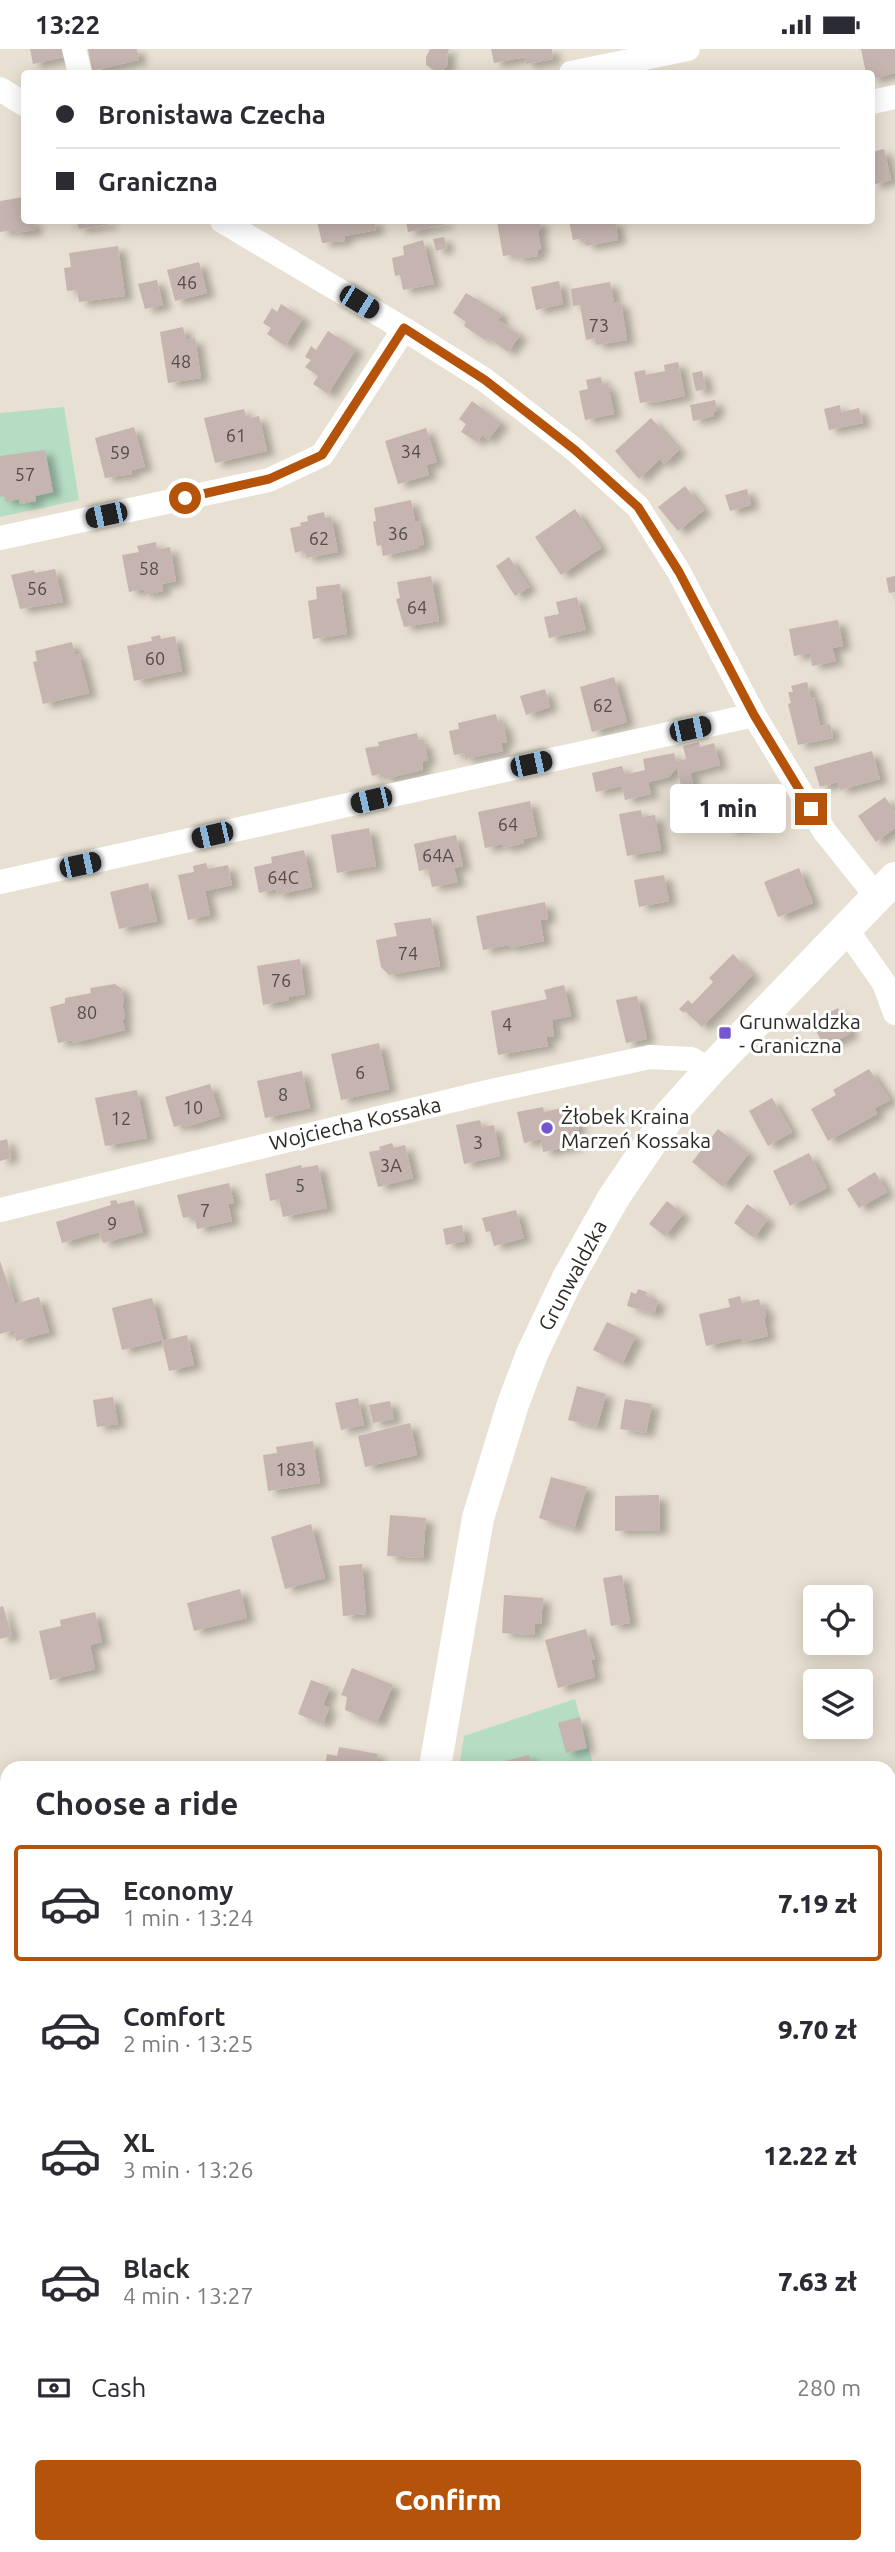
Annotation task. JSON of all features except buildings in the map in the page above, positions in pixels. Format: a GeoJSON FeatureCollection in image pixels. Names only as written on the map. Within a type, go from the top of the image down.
{"type":"FeatureCollection","features":[{"type":"Feature","properties":{"kind":"street"},"geometry":{"type":"LineString","coordinates":[[74,49],[79,70]]}},
{"type":"Feature","properties":{"kind":"street"},"geometry":{"type":"LineString","coordinates":[[586,70],[688,49]]}},
{"type":"Feature","properties":{"kind":"street"},"geometry":{"type":"LineString","coordinates":[[0,89],[21,102]]}},
{"type":"Feature","properties":{"kind":"street"},"geometry":{"type":"LineString","coordinates":[[875,101],[895,97]]}},
{"type":"Feature","properties":{"kind":"street"},"geometry":{"type":"LineString","coordinates":[[227,224],[404,328],[485,380],[575,450],[638,507],[679,572],[754,715],[825,832],[886,887]]}},
{"type":"Feature","properties":{"kind":"street"},"geometry":{"type":"LineString","coordinates":[[0,538],[269,479],[322,455],[404,328]]}},
{"type":"Feature","properties":{"kind":"street"},"geometry":{"type":"LineString","coordinates":[[0,882],[754,715]]}},
{"type":"Feature","properties":{"kind":"street","name":"Grunwaldzka"},"geometry":{"type":"LineString","coordinates":[[436,1761],[478,1518],[513,1404],[532,1354],[567,1280],[614,1197],[669,1116],[886,887]]}},
{"type":"Feature","properties":{"kind":"street"},"geometry":{"type":"LineString","coordinates":[[846,929],[884,983],[895,1013]]}},
{"type":"Feature","properties":{"kind":"street","name":"Wojciecha Kossaka"},"geometry":{"type":"LineString","coordinates":[[0,1210],[487,1092],[650,1057],[691,1059],[710,1070]]}},
{"type":"Feature","properties":{"kind":"green space"},"geometry":{"type":"Polygon","coordinates":[[[64,407],[79,500],[0,517],[0,413],[64,407]]]}},
{"type":"Feature","properties":{"kind":"green space"},"geometry":{"type":"Polygon","coordinates":[[[575,1699],[592,1761],[460,1761],[464,1736],[575,1699]]]}},
{"type":"Feature","properties":{"kind":"place","name":"Grunwaldzka - Graniczna"},"geometry":{"type":"Point","coordinates":[725,1033]}},
{"type":"Feature","properties":{"kind":"place","name":"Żłobek Kraina Marzeń Kossaka"},"geometry":{"type":"Point","coordinates":[547,1128]}},
{"type":"Feature","properties":{"kind":"route"},"geometry":{"type":"LineString","coordinates":[[185,498],[269,479],[322,455],[404,328],[485,380],[575,450],[638,507],[679,572],[754,715],[811,809]]}}]}
